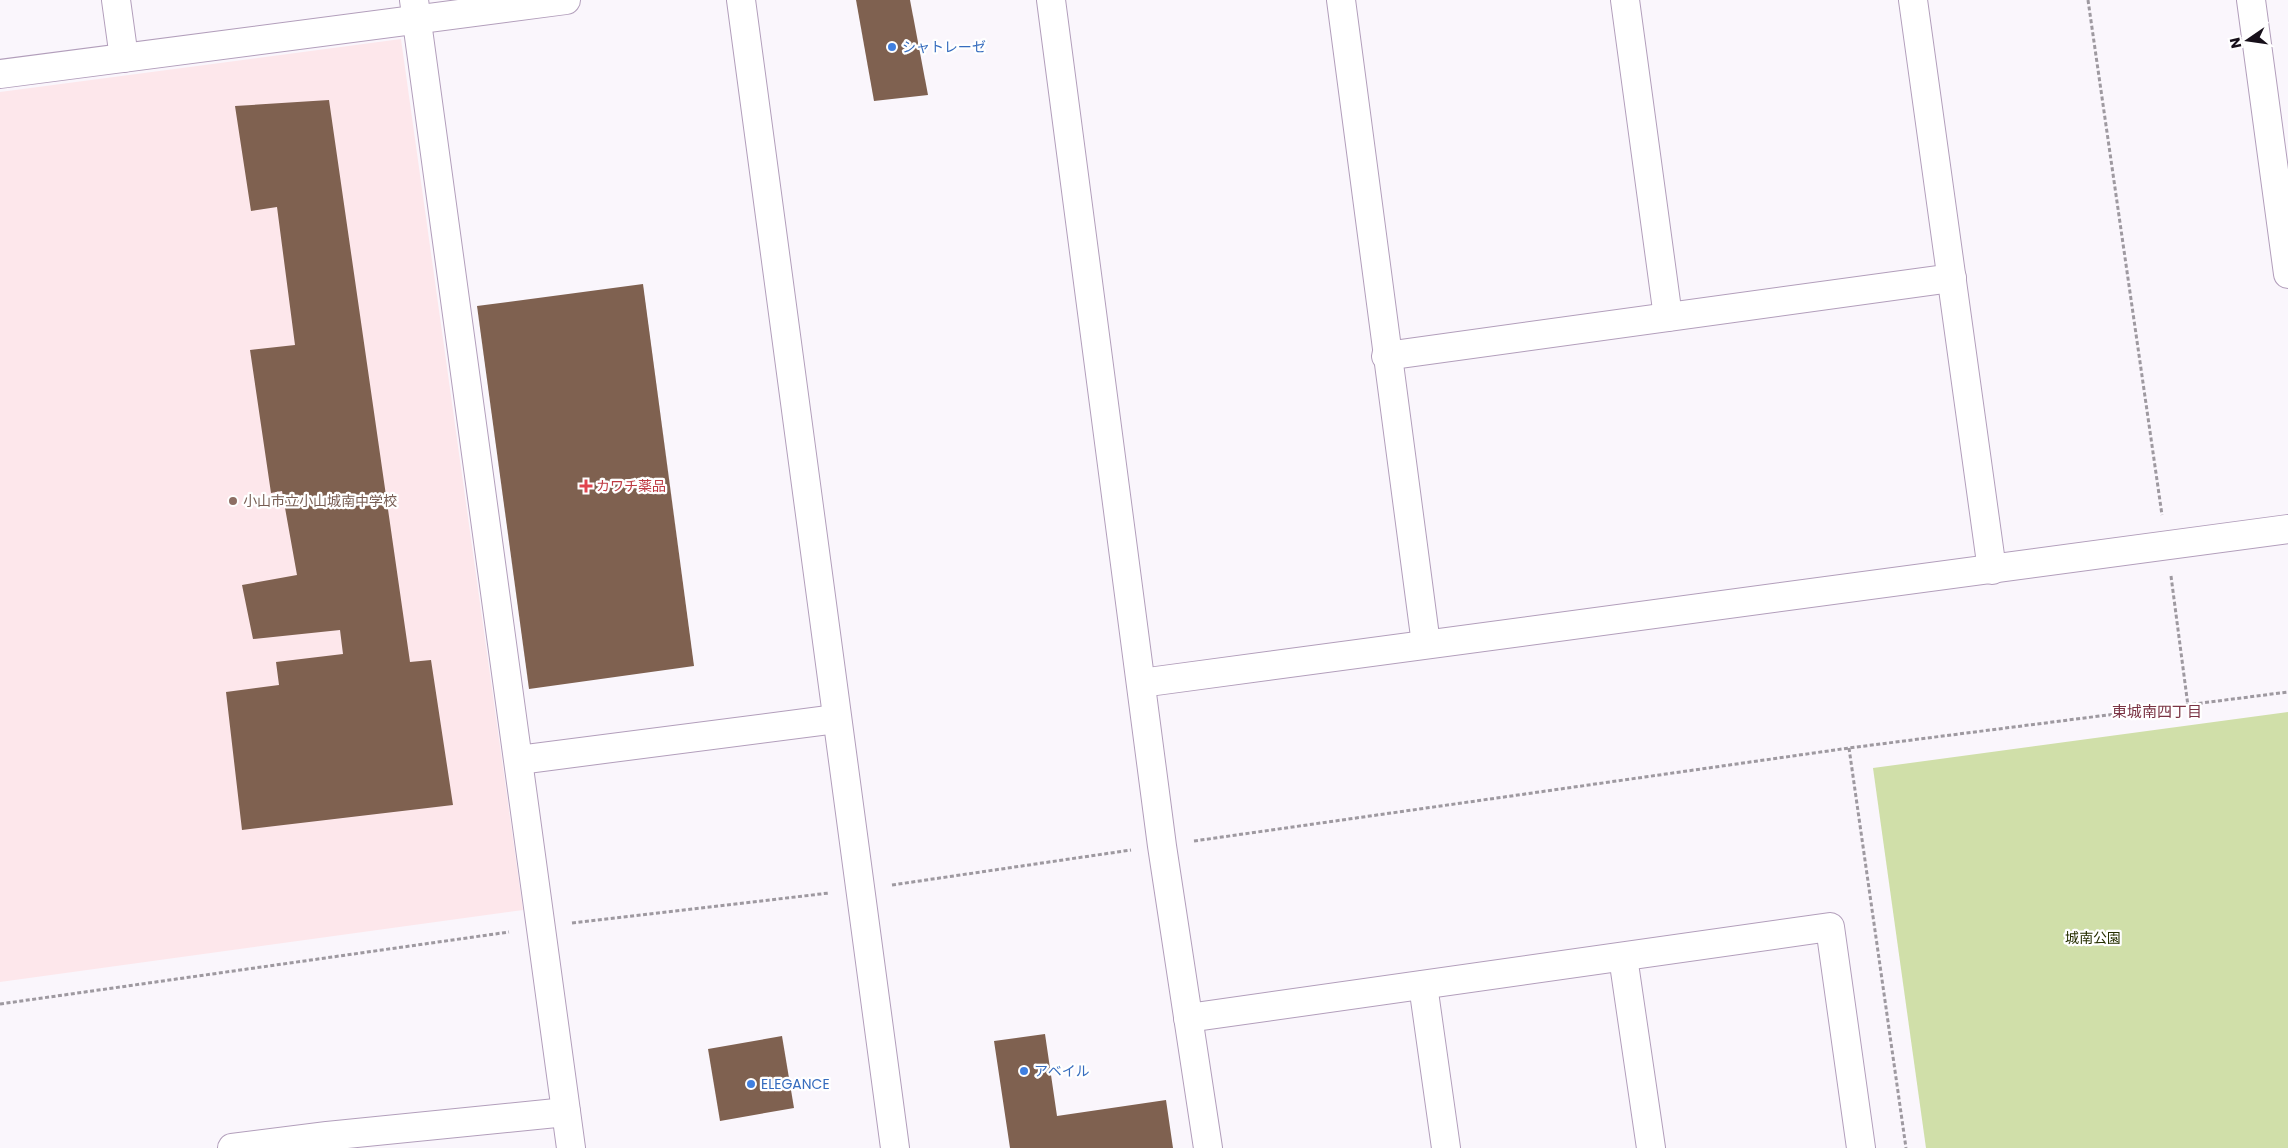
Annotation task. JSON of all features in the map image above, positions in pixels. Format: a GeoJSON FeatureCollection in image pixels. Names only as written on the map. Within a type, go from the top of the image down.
{"type":"FeatureCollection","features":[{"type":"Feature","properties":{"kind":"street"},"geometry":{"type":"LineString","coordinates":[[116,0],[124,58]]}},
{"type":"Feature","properties":{"kind":"street"},"geometry":{"type":"LineString","coordinates":[[0,74],[124,58],[415,10],[566,0]]}},
{"type":"Feature","properties":{"kind":"street"},"geometry":{"type":"LineString","coordinates":[[741,0],[836,719],[862,889],[895,1148]]}},
{"type":"Feature","properties":{"kind":"street"},"geometry":{"type":"LineString","coordinates":[[1051,0],[1162,846],[1208,1148]]}},
{"type":"Feature","properties":{"kind":"street"},"geometry":{"type":"LineString","coordinates":[[1341,0],[1386,356],[1426,644]]}},
{"type":"Feature","properties":{"kind":"street"},"geometry":{"type":"LineString","coordinates":[[1625,0],[1668,317]]}},
{"type":"Feature","properties":{"kind":"street"},"geometry":{"type":"LineString","coordinates":[[1913,0],[1992,570]]}},
{"type":"Feature","properties":{"kind":"street"},"geometry":{"type":"LineString","coordinates":[[2251,0],[2288,274]]}},
{"type":"Feature","properties":{"kind":"street"},"geometry":{"type":"LineString","coordinates":[[415,10],[571,1148]]}},
{"type":"Feature","properties":{"kind":"street"},"geometry":{"type":"LineString","coordinates":[[1386,356],[1952,278]]}},
{"type":"Feature","properties":{"kind":"street"},"geometry":{"type":"LineString","coordinates":[[1141,683],[2288,529]]}},
{"type":"Feature","properties":{"kind":"street"},"geometry":{"type":"LineString","coordinates":[[519,760],[836,719]]}},
{"type":"Feature","properties":{"kind":"street"},"geometry":{"type":"LineString","coordinates":[[1188,1018],[1830,927],[1861,1148]]}},
{"type":"Feature","properties":{"kind":"street"},"geometry":{"type":"LineString","coordinates":[[1623,957],[1651,1148]]}},
{"type":"Feature","properties":{"kind":"street"},"geometry":{"type":"LineString","coordinates":[[1424,985],[1446,1148]]}},
{"type":"Feature","properties":{"kind":"street"},"geometry":{"type":"LineString","coordinates":[[232,1148],[328,1142],[566,1112]]}},
{"type":"Feature","properties":{"kind":"path"},"geometry":{"type":"LineString","coordinates":[[2088,0],[2167,546],[2188,706]]}},
{"type":"Feature","properties":{"kind":"path"},"geometry":{"type":"LineString","coordinates":[[1850,748],[1906,1148]]}},
{"type":"Feature","properties":{"kind":"shaded area","name":"小山市立小山城南中学校"},"geometry":{"type":"Polygon","coordinates":[[[401,39],[523,910],[0,982],[0,92],[401,39]]]}},
{"type":"Feature","properties":{"kind":"green space","name":"城南公園"},"geometry":{"type":"Polygon","coordinates":[[[2288,712],[2288,1148],[1926,1148],[1873,768],[2288,712]]]}},
{"type":"Feature","properties":{"kind":"building","name":"シャトレーゼ"},"geometry":{"type":"Polygon","coordinates":[[[856,0],[910,0],[928,95],[874,101],[856,0]]]}},
{"type":"Feature","properties":{"kind":"building"},"geometry":{"type":"Polygon","coordinates":[[[329,100],[410,662],[431,660],[453,805],[242,830],[226,692],[279,685],[276,662],[343,654],[340,630],[253,639],[242,585],[297,575],[282,491],[271,493],[250,350],[295,345],[277,207],[251,211],[235,106],[329,100]]]}},
{"type":"Feature","properties":{"kind":"building","name":"カワチ薬品"},"geometry":{"type":"Polygon","coordinates":[[[643,284],[694,666],[529,689],[477,306],[643,284]]]}},
{"type":"Feature","properties":{"kind":"building","name":"アベイル"},"geometry":{"type":"Polygon","coordinates":[[[1045,1034],[1057,1116],[1166,1100],[1173,1148],[1010,1148],[994,1041],[1045,1034]]]}},
{"type":"Feature","properties":{"kind":"building"},"geometry":{"type":"Polygon","coordinates":[[[782,1036],[794,1108],[720,1121],[708,1049],[782,1036]]]}},
{"type":"Feature","properties":{"kind":"place","name":"シャトレーゼ"},"geometry":{"type":"Point","coordinates":[892,47]}},
{"type":"Feature","properties":{"kind":"place","name":"カワチ薬品"},"geometry":{"type":"Point","coordinates":[586,486]}},
{"type":"Feature","properties":{"kind":"place","name":"小山市立小山城南中学校"},"geometry":{"type":"Point","coordinates":[233,501]}},
{"type":"Feature","properties":{"kind":"place","name":"アベイル"},"geometry":{"type":"Point","coordinates":[1024,1071]}},
{"type":"Feature","properties":{"kind":"place","name":"ELEGANCE"},"geometry":{"type":"Point","coordinates":[751,1084]}},
{"type":"Feature","properties":{"kind":"district","name":"東城南四丁目"},"geometry":{"type":"Point","coordinates":[2157,711]}}]}
